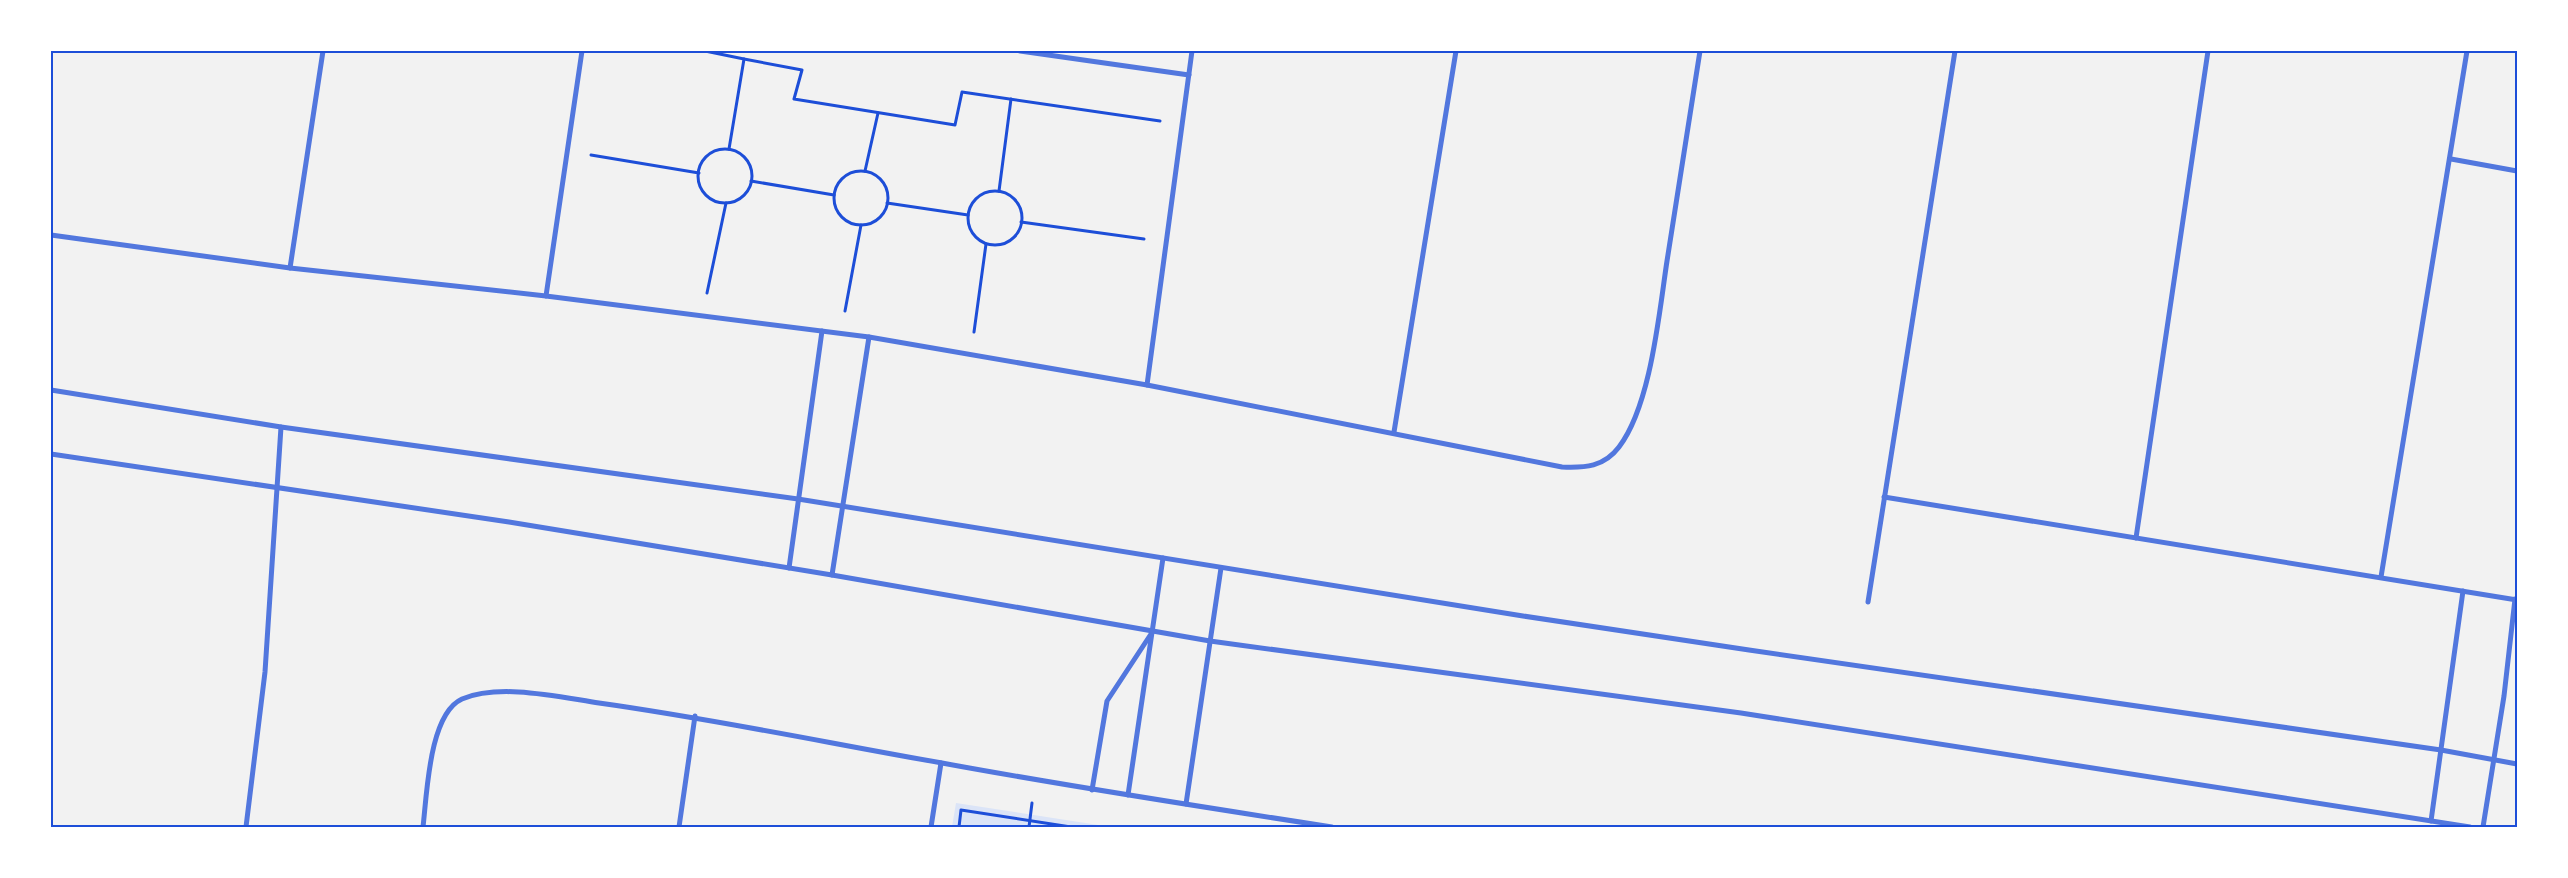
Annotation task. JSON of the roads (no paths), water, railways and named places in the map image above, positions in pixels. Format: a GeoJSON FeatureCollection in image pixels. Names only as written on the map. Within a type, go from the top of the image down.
{"type":"FeatureCollection","features":[{"type":"Feature","properties":{"kind":"street"},"geometry":{"type":"LineString","coordinates":[[290,268],[323,51]]}},
{"type":"Feature","properties":{"kind":"street"},"geometry":{"type":"LineString","coordinates":[[546,296],[582,51]]}},
{"type":"Feature","properties":{"kind":"street"},"geometry":{"type":"LineString","coordinates":[[1020,51],[1189,75]]}},
{"type":"Feature","properties":{"kind":"street"},"geometry":{"type":"LineString","coordinates":[[1147,385],[1192,51]]}},
{"type":"Feature","properties":{"kind":"street"},"geometry":{"type":"LineString","coordinates":[[1394,432],[1456,51]]}},
{"type":"Feature","properties":{"kind":"street"},"geometry":{"type":"LineString","coordinates":[[51,234],[290,268],[546,296],[869,337],[1147,385],[1394,432],[1562,467],[1596,466],[1619,446],[1640,401],[1654,343],[1700,51]]}},
{"type":"Feature","properties":{"kind":"street"},"geometry":{"type":"LineString","coordinates":[[1868,602],[1955,51]]}},
{"type":"Feature","properties":{"kind":"street"},"geometry":{"type":"LineString","coordinates":[[2136,538],[2208,51]]}},
{"type":"Feature","properties":{"kind":"street"},"geometry":{"type":"LineString","coordinates":[[2381,577],[2451,159],[2467,51]]}},
{"type":"Feature","properties":{"kind":"street"},"geometry":{"type":"LineString","coordinates":[[2451,159],[2517,171]]}},
{"type":"Feature","properties":{"kind":"street"},"geometry":{"type":"LineString","coordinates":[[789,568],[822,331]]}},
{"type":"Feature","properties":{"kind":"street"},"geometry":{"type":"LineString","coordinates":[[832,575],[869,337]]}},
{"type":"Feature","properties":{"kind":"street"},"geometry":{"type":"LineString","coordinates":[[51,390],[281,427],[798,499],[1221,568],[1749,650],[2441,750],[2517,764]]}},
{"type":"Feature","properties":{"kind":"street"},"geometry":{"type":"LineString","coordinates":[[246,827],[265,672],[281,427]]}},
{"type":"Feature","properties":{"kind":"street"},"geometry":{"type":"LineString","coordinates":[[51,454],[509,522],[832,575],[1210,641],[1751,715],[2470,827]]}},
{"type":"Feature","properties":{"kind":"street"},"geometry":{"type":"LineString","coordinates":[[1884,497],[2516,599],[2495,760],[2483,827]]}},
{"type":"Feature","properties":{"kind":"street"},"geometry":{"type":"LineString","coordinates":[[1128,795],[1163,558]]}},
{"type":"Feature","properties":{"kind":"street"},"geometry":{"type":"LineString","coordinates":[[1186,804],[1221,568]]}},
{"type":"Feature","properties":{"kind":"street"},"geometry":{"type":"LineString","coordinates":[[2430,821],[2463,591]]}},
{"type":"Feature","properties":{"kind":"street"},"geometry":{"type":"LineString","coordinates":[[1092,790],[1107,701],[1153,631]]}},
{"type":"Feature","properties":{"kind":"street"},"geometry":{"type":"LineString","coordinates":[[423,827],[435,741],[445,714],[452,705],[476,695],[502,692],[538,694],[694,716],[1092,790],[1332,827]]}},
{"type":"Feature","properties":{"kind":"street"},"geometry":{"type":"LineString","coordinates":[[679,827],[694,716]]}},
{"type":"Feature","properties":{"kind":"street"},"geometry":{"type":"LineString","coordinates":[[931,827],[941,763]]}}]}
